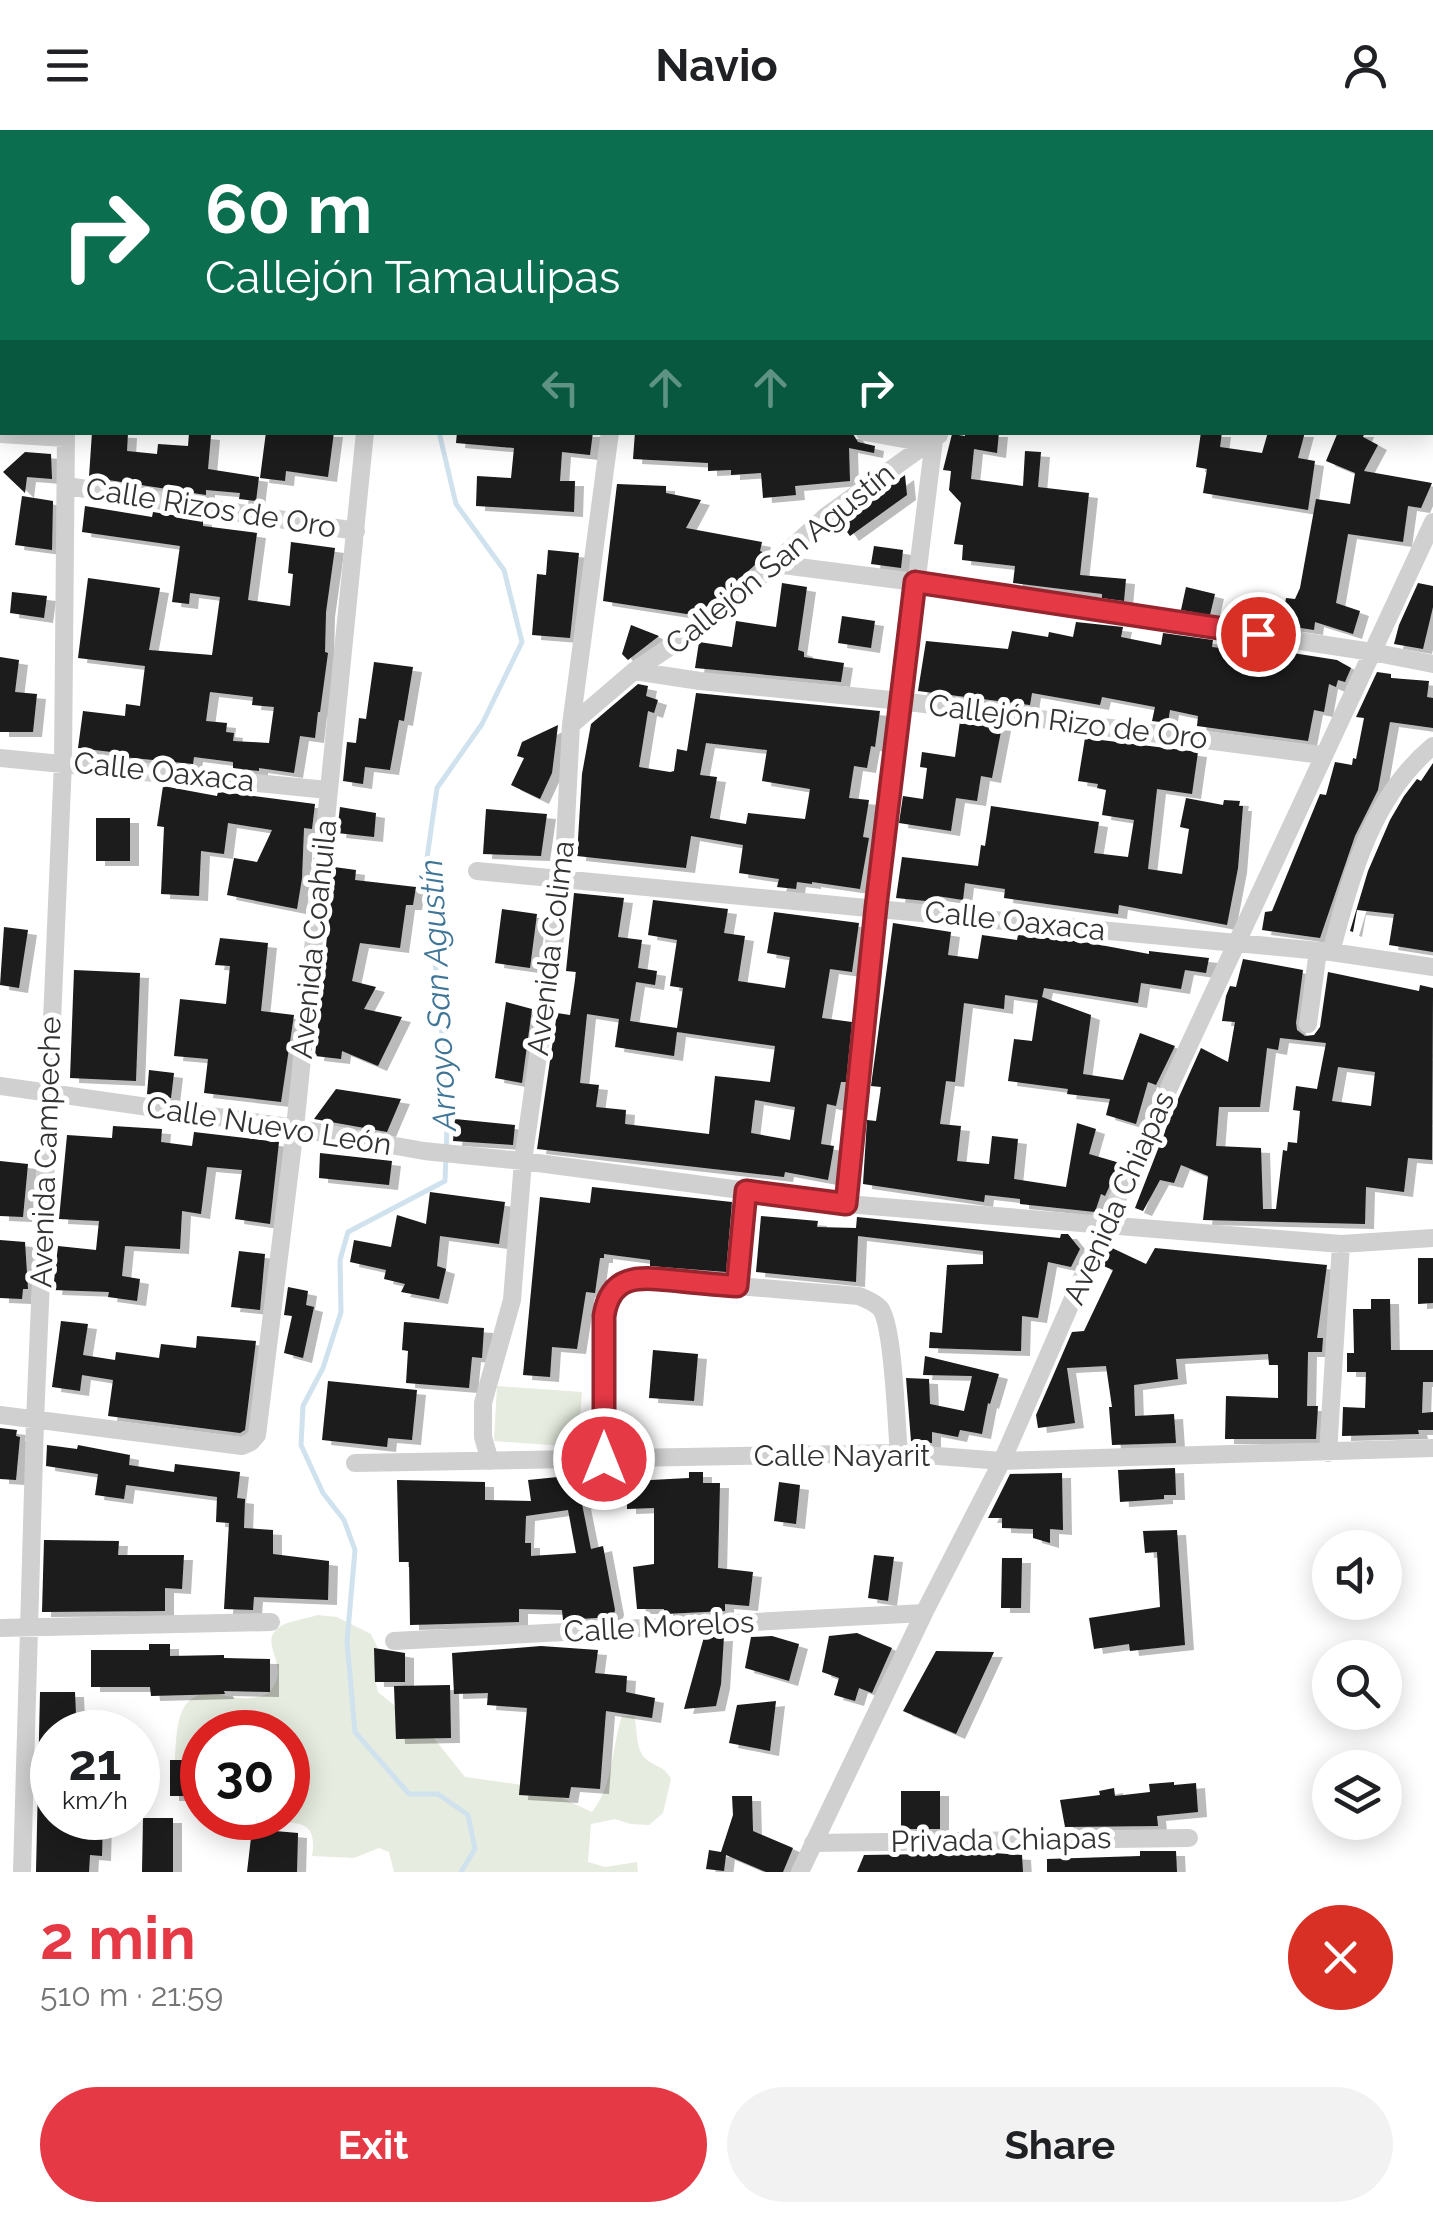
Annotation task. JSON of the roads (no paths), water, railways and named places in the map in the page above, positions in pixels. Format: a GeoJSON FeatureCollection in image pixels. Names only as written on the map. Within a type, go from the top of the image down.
{"type":"FeatureCollection","features":[{"type":"Feature","properties":{"kind":"street","name":"Avenida Campeche"},"geometry":{"type":"LineString","coordinates":[[22,1872],[35,1421],[62,762],[66,435]]}},
{"type":"Feature","properties":{"kind":"street","name":"Avenida Coahuila"},"geometry":{"type":"LineString","coordinates":[[35,1421],[242,1446],[257,1435],[295,1128],[365,435]]}},
{"type":"Feature","properties":{"kind":"street","name":"Avenida Colima"},"geometry":{"type":"LineString","coordinates":[[490,1460],[483,1437],[483,1403],[512,1300],[524,1160],[563,881],[571,725],[610,435]]}},
{"type":"Feature","properties":{"kind":"street"},"geometry":{"type":"LineString","coordinates":[[846,1204],[876,907],[935,437],[907,435]]}},
{"type":"Feature","properties":{"kind":"street","name":"Callejón San Agustín"},"geometry":{"type":"LineString","coordinates":[[571,725],[634,671],[724,611],[826,516],[935,437]]}},
{"type":"Feature","properties":{"kind":"street","name":"Calle Rizos de Oro"},"geometry":{"type":"LineString","coordinates":[[67,486],[356,530]]}},
{"type":"Feature","properties":{"kind":"street","name":"Avenida Chiapas"},"geometry":{"type":"LineString","coordinates":[[800,1872],[924,1612],[1002,1461],[1106,1223],[1433,522]]}},
{"type":"Feature","properties":{"kind":"street"},"geometry":{"type":"LineString","coordinates":[[774,564],[915,582],[1433,664]]}},
{"type":"Feature","properties":{"kind":"street","name":"Callejón Rizo de Oro"},"geometry":{"type":"LineString","coordinates":[[634,671],[1322,754]]}},
{"type":"Feature","properties":{"kind":"street"},"geometry":{"type":"LineString","coordinates":[[1308,1024],[1324,952],[1366,835],[1412,764],[1433,746]]}},
{"type":"Feature","properties":{"kind":"street","name":"Calle Oaxaca"},"geometry":{"type":"LineString","coordinates":[[0,758],[328,790]]}},
{"type":"Feature","properties":{"kind":"street","name":"Calle Oaxaca"},"geometry":{"type":"LineString","coordinates":[[477,872],[876,907],[1324,952],[1433,967]]}},
{"type":"Feature","properties":{"kind":"street","name":"Calle Nuevo León"},"geometry":{"type":"LineString","coordinates":[[0,1086],[295,1128],[424,1151],[524,1160],[846,1204],[1341,1244],[1433,1238]]}},
{"type":"Feature","properties":{"kind":"street"},"geometry":{"type":"LineString","coordinates":[[737,1286],[746,1191]]}},
{"type":"Feature","properties":{"kind":"street"},"geometry":{"type":"LineString","coordinates":[[1328,1453],[1341,1244]]}},
{"type":"Feature","properties":{"kind":"street"},"geometry":{"type":"LineString","coordinates":[[604,1459],[604,1316],[611,1294],[619,1286],[640,1278],[859,1296],[880,1308],[888,1330],[899,1453]]}},
{"type":"Feature","properties":{"kind":"street"},"geometry":{"type":"LineString","coordinates":[[0,1416],[35,1421]]}},
{"type":"Feature","properties":{"kind":"street","name":"Calle Nayarit"},"geometry":{"type":"LineString","coordinates":[[354,1464],[899,1453],[1002,1461],[1433,1448]]}},
{"type":"Feature","properties":{"kind":"street","name":"Calle Morelos"},"geometry":{"type":"LineString","coordinates":[[394,1641],[924,1612]]}},
{"type":"Feature","properties":{"kind":"street"},"geometry":{"type":"LineString","coordinates":[[0,1628],[271,1622]]}},
{"type":"Feature","properties":{"kind":"street","name":"Privada Chiapas"},"geometry":{"type":"LineString","coordinates":[[814,1843],[1189,1838]]}},
{"type":"Feature","properties":{"kind":"waterway","name":"Arroyo San Agustín"},"geometry":{"type":"LineString","coordinates":[[440,435],[456,504],[504,570],[522,642],[482,724],[437,788],[426,865],[448,1099],[445,1181],[348,1232],[340,1260],[341,1312],[323,1368],[303,1406],[301,1445],[323,1493],[344,1520],[355,1550],[347,1642],[355,1732],[409,1794],[438,1794],[468,1815],[475,1849],[461,1872]]}}]}
